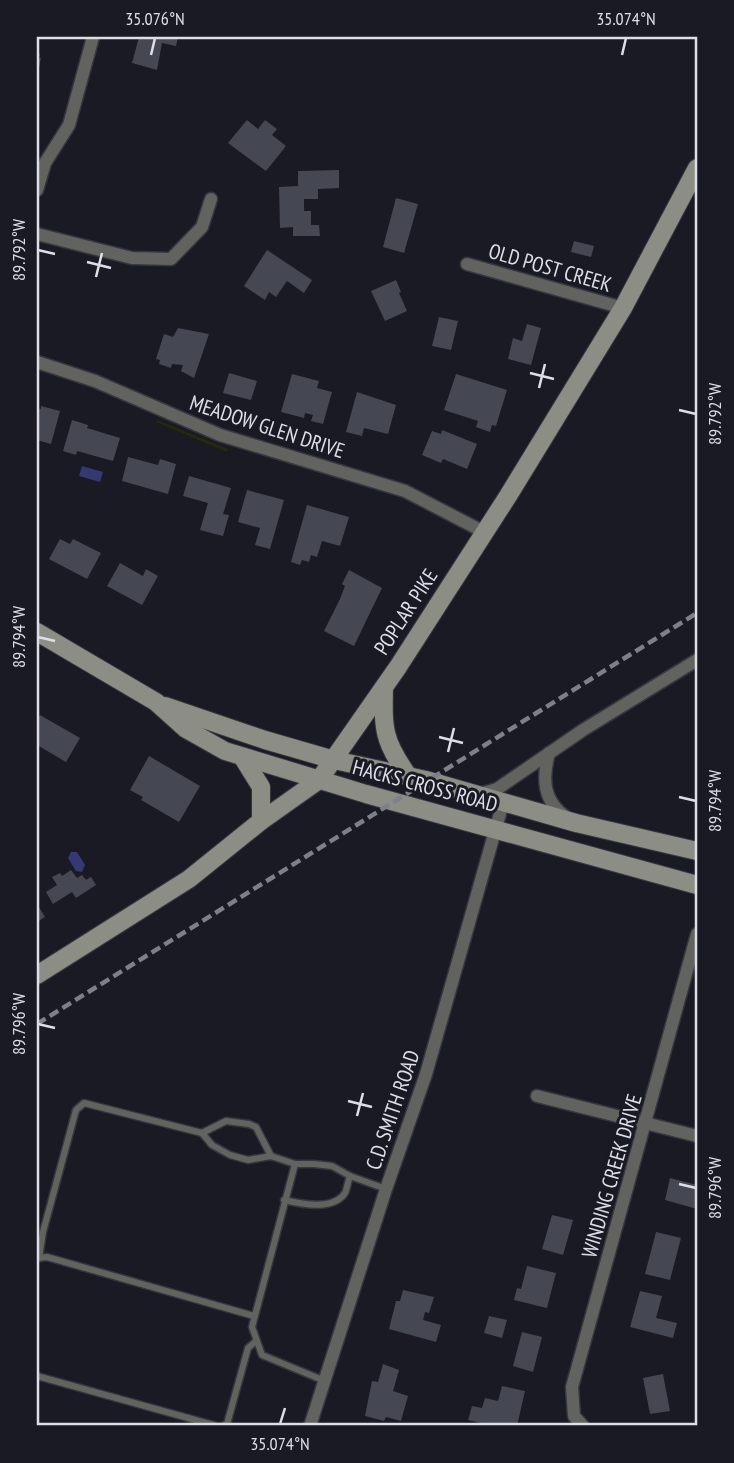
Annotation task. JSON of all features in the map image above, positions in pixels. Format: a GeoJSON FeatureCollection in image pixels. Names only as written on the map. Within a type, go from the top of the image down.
{"type":"FeatureCollection","features":[{"type":"Feature","properties":{"kind":"main road","name":"POPLAR PIKE"},"geometry":{"type":"LineString","coordinates":[[37,975],[189,879],[261,821],[319,780],[384,687],[484,532],[623,308],[697,168]]}},
{"type":"Feature","properties":{"kind":"main road","name":"HACKS CROSS ROAD"},"geometry":{"type":"LineString","coordinates":[[37,632],[156,702],[265,740],[576,823],[697,851]]}},
{"type":"Feature","properties":{"kind":"main road"},"geometry":{"type":"LineString","coordinates":[[384,687],[383,722],[386,739],[408,777]]}},
{"type":"Feature","properties":{"kind":"main road","name":"HACKS CROSS ROAD"},"geometry":{"type":"LineString","coordinates":[[156,702],[186,729],[243,758],[697,885]]}},
{"type":"Feature","properties":{"kind":"main road"},"geometry":{"type":"LineString","coordinates":[[243,758],[261,787],[261,821]]}},
{"type":"Feature","properties":{"kind":"street"},"geometry":{"type":"LineString","coordinates":[[37,190],[45,163],[69,125],[93,37]]}},
{"type":"Feature","properties":{"kind":"street"},"geometry":{"type":"LineString","coordinates":[[37,234],[132,258],[171,259],[202,227],[211,199]]}},
{"type":"Feature","properties":{"kind":"street","name":"OLD POST CREEK"},"geometry":{"type":"LineString","coordinates":[[467,264],[623,308]]}},
{"type":"Feature","properties":{"kind":"street","name":"MEADOW GLEN DRIVE"},"geometry":{"type":"LineString","coordinates":[[37,362],[95,381],[228,438],[405,491],[484,532]]}},
{"type":"Feature","properties":{"kind":"street"},"geometry":{"type":"LineString","coordinates":[[476,795],[497,789],[697,660]]}},
{"type":"Feature","properties":{"kind":"street"},"geometry":{"type":"LineString","coordinates":[[549,753],[544,784],[548,796],[554,809],[576,823]]}},
{"type":"Feature","properties":{"kind":"street","name":"C.D. SMITH ROAD"},"geometry":{"type":"LineString","coordinates":[[310,1426],[426,1074],[503,803]]}},
{"type":"Feature","properties":{"kind":"street","name":"WINDING CREEK DRIVE"},"geometry":{"type":"LineString","coordinates":[[583,1426],[574,1416],[572,1387],[647,1124],[697,934]]}},
{"type":"Feature","properties":{"kind":"street"},"geometry":{"type":"LineString","coordinates":[[537,1096],[697,1136]]}},
{"type":"Feature","properties":{"kind":"lane"},"geometry":{"type":"LineString","coordinates":[[254,1316],[47,1257],[38,1259],[76,1110],[84,1103],[202,1133],[212,1145],[230,1155],[247,1160],[271,1156],[295,1164],[332,1166],[350,1176],[386,1189]]}},
{"type":"Feature","properties":{"kind":"lane"},"geometry":{"type":"LineString","coordinates":[[202,1133],[226,1121],[249,1124],[256,1127],[271,1156]]}},
{"type":"Feature","properties":{"kind":"lane"},"geometry":{"type":"LineString","coordinates":[[295,1164],[252,1327],[261,1355],[325,1381]]}},
{"type":"Feature","properties":{"kind":"lane"},"geometry":{"type":"LineString","coordinates":[[284,1200],[305,1204],[331,1203],[345,1194],[350,1176]]}},
{"type":"Feature","properties":{"kind":"lane"},"geometry":{"type":"LineString","coordinates":[[222,1426],[227,1424],[248,1348],[255,1342]]}},
{"type":"Feature","properties":{"kind":"lane"},"geometry":{"type":"LineString","coordinates":[[37,1376],[216,1426]]}},
{"type":"Feature","properties":{"kind":"green space"},"geometry":{"type":"Polygon","coordinates":[[[157,420],[228,449],[227,452],[156,422],[157,420]]]}},
{"type":"Feature","properties":{"kind":"shaded area"},"geometry":{"type":"Polygon","coordinates":[[[82,466],[103,472],[100,482],[79,476],[82,466]]]}},
{"type":"Feature","properties":{"kind":"shaded area"},"geometry":{"type":"Polygon","coordinates":[[[71,852],[77,852],[85,865],[82,872],[76,871],[68,858],[71,852]]]}},
{"type":"Feature","properties":{"kind":"building"},"geometry":{"type":"Polygon","coordinates":[[[139,37],[178,37],[176,46],[162,43],[157,70],[132,63],[139,37]]]}},
{"type":"Feature","properties":{"kind":"building"},"geometry":{"type":"Polygon","coordinates":[[[37,53],[41,58],[38,72],[37,53]]]}},
{"type":"Feature","properties":{"kind":"building"},"geometry":{"type":"Polygon","coordinates":[[[247,120],[258,129],[265,120],[277,129],[272,135],[286,146],[266,171],[228,143],[247,120]]]}},
{"type":"Feature","properties":{"kind":"building"},"geometry":{"type":"Polygon","coordinates":[[[339,170],[339,188],[318,189],[318,199],[304,199],[304,211],[311,211],[311,225],[319,225],[320,236],[293,236],[293,227],[280,228],[279,187],[298,186],[298,171],[339,170]]]}},
{"type":"Feature","properties":{"kind":"building"},"geometry":{"type":"Polygon","coordinates":[[[396,198],[418,204],[404,253],[383,247],[396,198]]]}},
{"type":"Feature","properties":{"kind":"building"},"geometry":{"type":"Polygon","coordinates":[[[574,241],[594,246],[591,257],[571,252],[574,241]]]}},
{"type":"Feature","properties":{"kind":"building"},"geometry":{"type":"Polygon","coordinates":[[[267,250],[312,280],[304,293],[287,281],[276,297],[269,292],[265,300],[244,286],[267,250]]]}},
{"type":"Feature","properties":{"kind":"building"},"geometry":{"type":"Polygon","coordinates":[[[396,280],[407,311],[385,321],[371,291],[396,280]]]}},
{"type":"Feature","properties":{"kind":"building"},"geometry":{"type":"Polygon","coordinates":[[[439,317],[458,321],[451,350],[432,346],[439,317]]]}},
{"type":"Feature","properties":{"kind":"building"},"geometry":{"type":"Polygon","coordinates":[[[527,324],[541,328],[531,365],[508,359],[513,338],[522,341],[527,324]]]}},
{"type":"Feature","properties":{"kind":"building"},"geometry":{"type":"Polygon","coordinates":[[[178,328],[209,334],[194,378],[181,371],[183,365],[172,364],[171,368],[159,364],[160,360],[156,359],[164,334],[173,337],[178,328]]]}},
{"type":"Feature","properties":{"kind":"building"},"geometry":{"type":"Polygon","coordinates":[[[229,373],[257,381],[251,400],[223,393],[229,373]]]}},
{"type":"Feature","properties":{"kind":"building"},"geometry":{"type":"Polygon","coordinates":[[[292,374],[319,381],[317,388],[332,392],[323,424],[311,421],[313,415],[305,413],[304,418],[281,412],[292,374]]]}},
{"type":"Feature","properties":{"kind":"building"},"geometry":{"type":"Polygon","coordinates":[[[456,374],[507,390],[496,426],[492,425],[490,432],[476,427],[478,421],[444,410],[456,374]]]}},
{"type":"Feature","properties":{"kind":"building"},"geometry":{"type":"Polygon","coordinates":[[[357,392],[396,405],[388,434],[364,428],[362,436],[346,432],[357,392]]]}},
{"type":"Feature","properties":{"kind":"building"},"geometry":{"type":"Polygon","coordinates":[[[41,406],[60,411],[51,444],[37,440],[37,408],[41,409],[41,406]]]}},
{"type":"Feature","properties":{"kind":"building"},"geometry":{"type":"Polygon","coordinates":[[[72,420],[88,425],[87,428],[120,438],[113,461],[77,451],[76,455],[63,451],[72,420]]]}},
{"type":"Feature","properties":{"kind":"building"},"geometry":{"type":"Polygon","coordinates":[[[442,430],[477,444],[467,469],[443,459],[441,463],[422,455],[432,431],[441,434],[442,430]]]}},
{"type":"Feature","properties":{"kind":"building"},"geometry":{"type":"Polygon","coordinates":[[[128,457],[158,465],[160,459],[176,464],[168,494],[122,481],[128,457]]]}},
{"type":"Feature","properties":{"kind":"building"},"geometry":{"type":"Polygon","coordinates":[[[189,476],[231,488],[223,514],[229,515],[223,536],[200,530],[208,503],[183,496],[189,476]]]}},
{"type":"Feature","properties":{"kind":"building"},"geometry":{"type":"Polygon","coordinates":[[[247,490],[284,500],[270,549],[255,545],[260,528],[238,522],[247,490]]]}},
{"type":"Feature","properties":{"kind":"building"},"geometry":{"type":"Polygon","coordinates":[[[307,505],[349,517],[340,546],[322,541],[317,557],[311,555],[309,562],[302,560],[300,565],[291,562],[307,505]]]}},
{"type":"Feature","properties":{"kind":"building"},"geometry":{"type":"Polygon","coordinates":[[[60,539],[70,544],[73,539],[101,553],[87,579],[49,559],[60,539]]]}},
{"type":"Feature","properties":{"kind":"building"},"geometry":{"type":"Polygon","coordinates":[[[120,563],[143,576],[146,569],[158,576],[142,605],[107,586],[120,563]]]}},
{"type":"Feature","properties":{"kind":"building"},"geometry":{"type":"Polygon","coordinates":[[[349,570],[382,588],[354,646],[324,631],[340,599],[345,586],[342,584],[349,570]]]}},
{"type":"Feature","properties":{"kind":"building"},"geometry":{"type":"Polygon","coordinates":[[[40,715],[80,738],[66,762],[37,745],[37,720],[40,715]]]}},
{"type":"Feature","properties":{"kind":"building"},"geometry":{"type":"Polygon","coordinates":[[[149,756],[200,786],[179,822],[141,800],[143,797],[130,790],[149,756]]]}},
{"type":"Feature","properties":{"kind":"building"},"geometry":{"type":"Polygon","coordinates":[[[71,870],[77,878],[82,875],[86,880],[91,877],[96,885],[76,898],[72,892],[53,904],[46,892],[57,885],[52,877],[60,873],[62,876],[71,870]]]}},
{"type":"Feature","properties":{"kind":"building"},"geometry":{"type":"Polygon","coordinates":[[[37,904],[45,917],[37,922],[37,904]]]}},
{"type":"Feature","properties":{"kind":"building"},"geometry":{"type":"Polygon","coordinates":[[[670,1178],[697,1185],[697,1209],[665,1200],[670,1178]]]}},
{"type":"Feature","properties":{"kind":"building"},"geometry":{"type":"Polygon","coordinates":[[[552,1215],[573,1220],[563,1255],[542,1249],[552,1215]]]}},
{"type":"Feature","properties":{"kind":"building"},"geometry":{"type":"Polygon","coordinates":[[[656,1232],[681,1238],[670,1280],[645,1274],[656,1232]]]}},
{"type":"Feature","properties":{"kind":"building"},"geometry":{"type":"Polygon","coordinates":[[[527,1266],[556,1273],[547,1308],[514,1300],[517,1288],[521,1289],[527,1266]]]}},
{"type":"Feature","properties":{"kind":"building"},"geometry":{"type":"Polygon","coordinates":[[[403,1290],[434,1297],[429,1313],[425,1312],[423,1320],[441,1325],[436,1342],[389,1329],[396,1301],[400,1301],[403,1290]]]}},
{"type":"Feature","properties":{"kind":"building"},"geometry":{"type":"Polygon","coordinates":[[[640,1291],[662,1296],[656,1318],[677,1323],[673,1338],[630,1327],[640,1291]]]}},
{"type":"Feature","properties":{"kind":"building"},"geometry":{"type":"Polygon","coordinates":[[[489,1316],[507,1320],[502,1338],[484,1333],[489,1316]]]}},
{"type":"Feature","properties":{"kind":"building"},"geometry":{"type":"Polygon","coordinates":[[[522,1332],[542,1337],[533,1372],[513,1366],[522,1332]]]}},
{"type":"Feature","properties":{"kind":"building"},"geometry":{"type":"Polygon","coordinates":[[[383,1364],[399,1370],[393,1391],[408,1396],[401,1421],[386,1417],[384,1421],[365,1416],[372,1381],[378,1382],[383,1364]]]}},
{"type":"Feature","properties":{"kind":"building"},"geometry":{"type":"Polygon","coordinates":[[[663,1374],[670,1411],[650,1414],[643,1378],[663,1374]]]}},
{"type":"Feature","properties":{"kind":"building"},"geometry":{"type":"Polygon","coordinates":[[[502,1386],[525,1391],[517,1426],[493,1426],[468,1420],[472,1406],[482,1408],[485,1398],[498,1401],[502,1386]]]}},
{"type":"Feature","properties":{"kind":"railway"},"geometry":{"type":"LineString","coordinates":[[37,1024],[697,613]]}}]}
